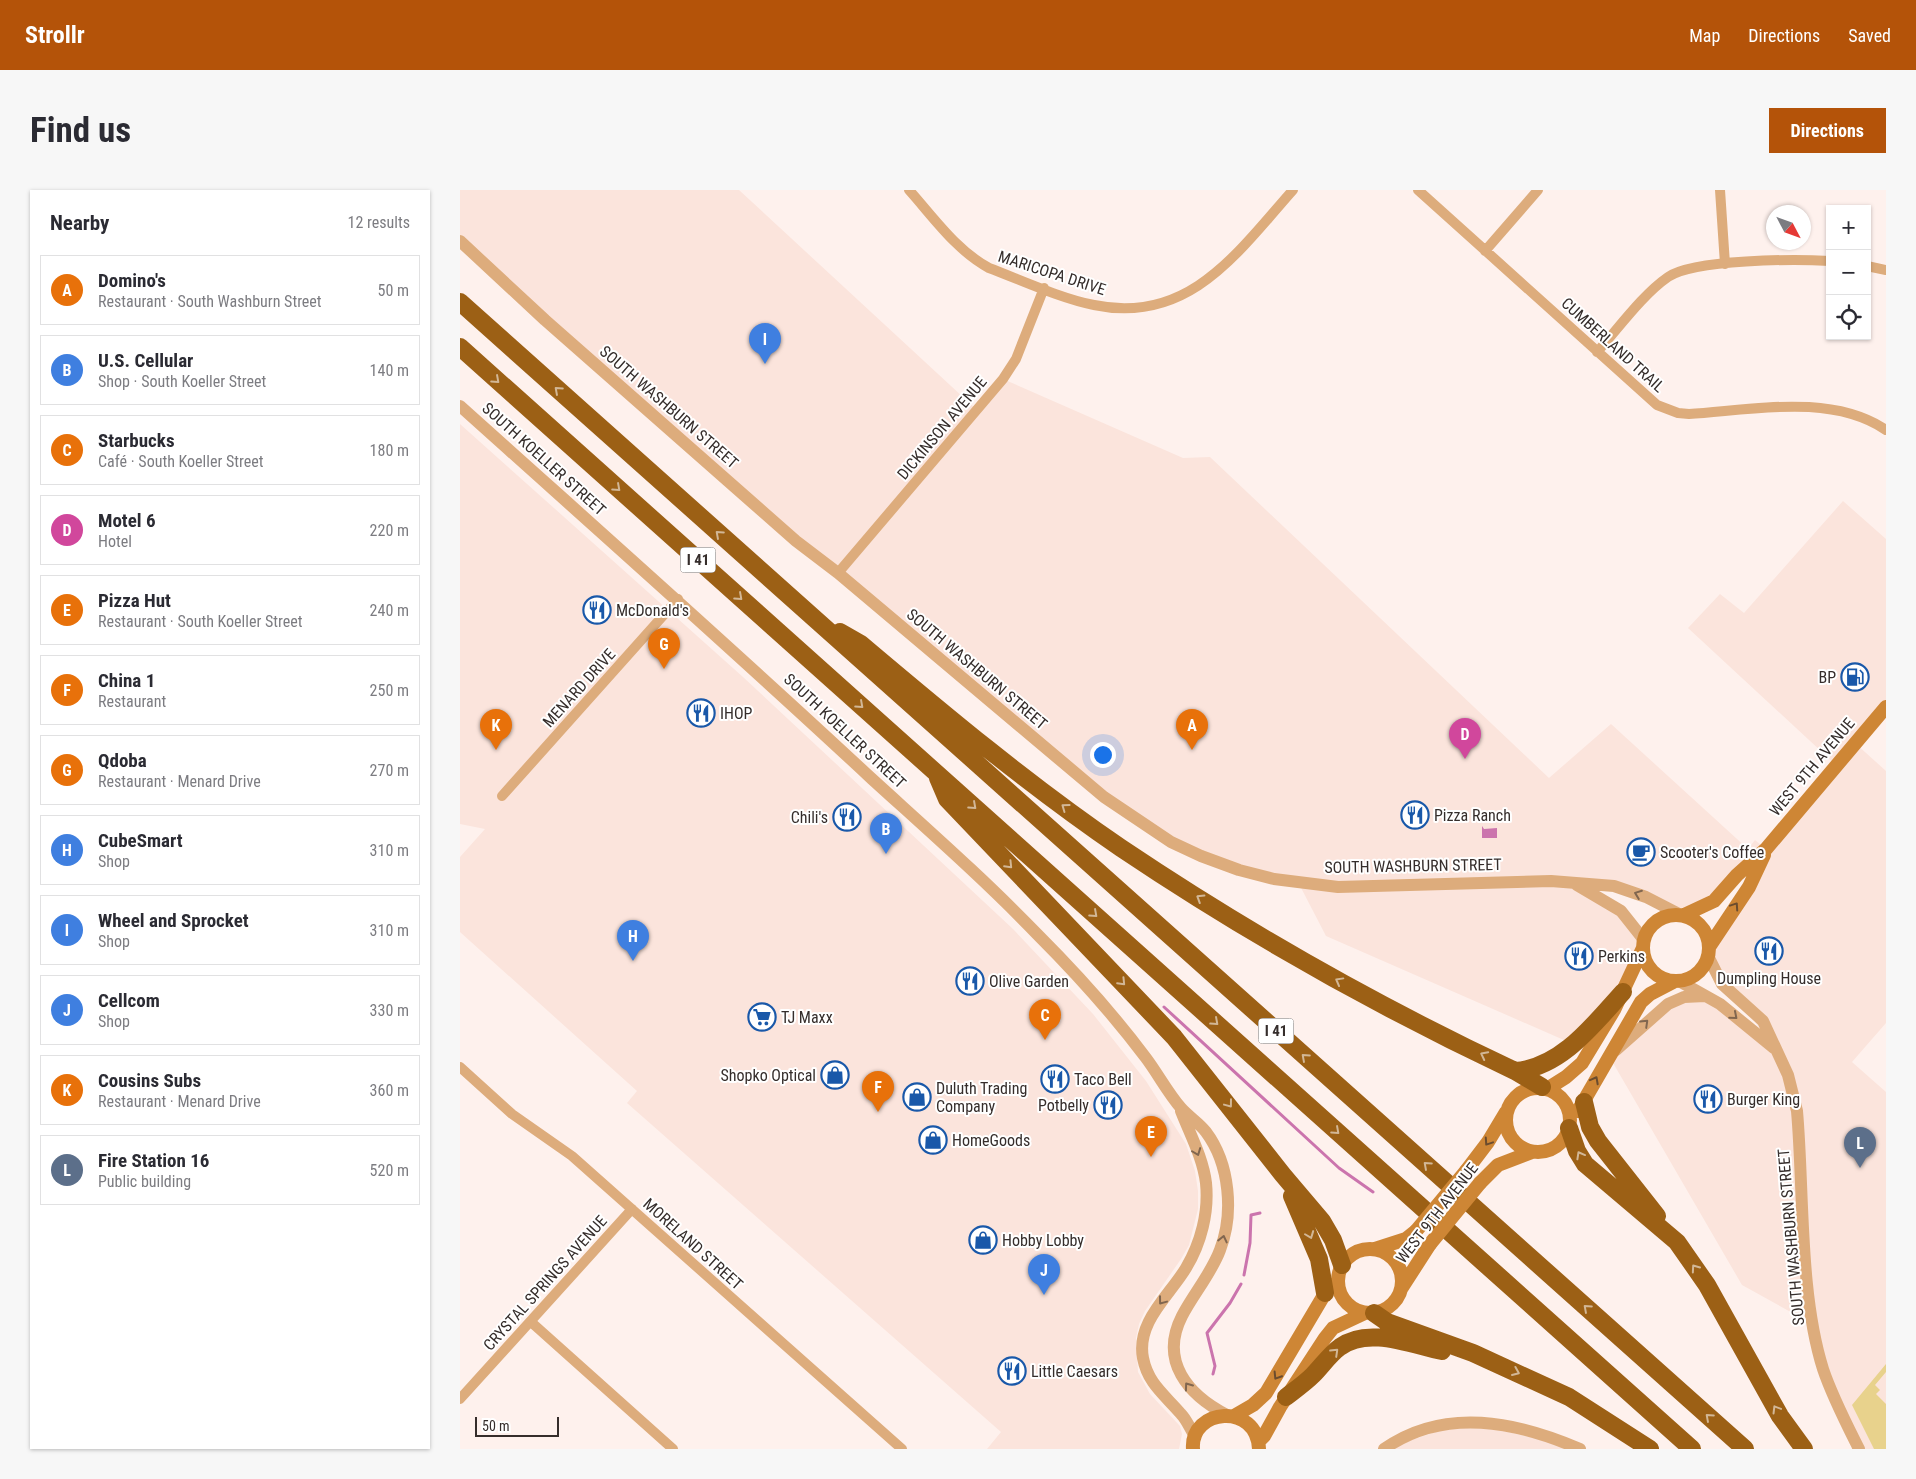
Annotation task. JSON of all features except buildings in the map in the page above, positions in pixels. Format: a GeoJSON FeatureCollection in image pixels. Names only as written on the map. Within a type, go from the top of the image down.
{"type":"FeatureCollection","features":[{"type":"Feature","properties":{"kind":"highway","name":"I 41"},"geometry":{"type":"LineString","coordinates":[[460,302],[1745,1449]]}},
{"type":"Feature","properties":{"kind":"highway","name":"I 41"},"geometry":{"type":"LineString","coordinates":[[460,348],[1692,1449]]}},
{"type":"Feature","properties":{"kind":"highway"},"geometry":{"type":"LineString","coordinates":[[808,613],[861,644],[1010,766],[1120,847],[1181,886],[1338,980],[1515,1071],[1544,1088]]}},
{"type":"Feature","properties":{"kind":"highway"},"geometry":{"type":"LineString","coordinates":[[936,773],[947,799],[1174,1037],[1282,1175],[1322,1221],[1333,1240],[1340,1269]]}},
{"type":"Feature","properties":{"kind":"highway"},"geometry":{"type":"LineString","coordinates":[[1515,1071],[1538,1068],[1573,1044],[1623,992]]}},
{"type":"Feature","properties":{"kind":"highway"},"geometry":{"type":"LineString","coordinates":[[1584,1102],[1590,1127],[1598,1142],[1677,1242],[1707,1285],[1770,1400],[1804,1449]]}},
{"type":"Feature","properties":{"kind":"highway"},"geometry":{"type":"LineString","coordinates":[[1570,1125],[1577,1151],[1585,1164],[1677,1242]]}},
{"type":"Feature","properties":{"kind":"highway"},"geometry":{"type":"LineString","coordinates":[[1282,1175],[1317,1252],[1326,1293]]}},
{"type":"Feature","properties":{"kind":"highway"},"geometry":{"type":"LineString","coordinates":[[1369,1313],[1387,1322],[1473,1353],[1569,1397],[1650,1449]]}},
{"type":"Feature","properties":{"kind":"highway"},"geometry":{"type":"LineString","coordinates":[[1286,1398],[1340,1346],[1364,1338],[1386,1339],[1495,1364]]}},
{"type":"Feature","properties":{"kind":"main road","name":"WEST 9TH AVENUE"},"geometry":{"type":"LineString","coordinates":[[1683,915],[1714,901],[1737,875],[1766,849],[1886,707]]}},
{"type":"Feature","properties":{"kind":"main road","name":"WEST 9TH AVENUE"},"geometry":{"type":"LineString","coordinates":[[1709,951],[1749,887],[1766,849]]}},
{"type":"Feature","properties":{"kind":"main road"},"geometry":{"type":"LineString","coordinates":[[1544,1088],[1566,1077],[1582,1063],[1623,992],[1650,929],[1658,920],[1669,916],[1683,915],[1703,928],[1709,951],[1698,973],[1650,994],[1641,1002],[1584,1102],[1558,1145],[1546,1151],[1532,1152],[1516,1144],[1511,1137],[1506,1120],[1507,1112],[1512,1101],[1520,1093],[1530,1088],[1544,1088],[1557,1093],[1564,1101],[1569,1111],[1570,1125]]}},
{"type":"Feature","properties":{"kind":"main road"},"geometry":{"type":"LineString","coordinates":[[1644,943],[1645,959],[1651,969],[1676,981]]}},
{"type":"Feature","properties":{"kind":"main road","name":"WEST 9TH AVENUE"},"geometry":{"type":"LineString","coordinates":[[1375,1249],[1406,1239],[1416,1232],[1488,1142],[1507,1112]]}},
{"type":"Feature","properties":{"kind":"main road","name":"WEST 9TH AVENUE"},"geometry":{"type":"LineString","coordinates":[[1401,1289],[1430,1244],[1480,1183],[1498,1165],[1532,1152]]}},
{"type":"Feature","properties":{"kind":"main road"},"geometry":{"type":"LineString","coordinates":[[1193,1445],[1208,1421],[1230,1415],[1253,1405],[1266,1392],[1340,1269],[1356,1252],[1375,1249],[1383,1252],[1397,1264],[1402,1280],[1401,1289],[1391,1306],[1333,1328],[1312,1356],[1259,1445]]}},
{"type":"Feature","properties":{"kind":"main road"},"geometry":{"type":"LineString","coordinates":[[1340,1269],[1337,1285],[1346,1304],[1354,1310],[1369,1313]]}},
{"type":"Feature","properties":{"kind":"main road"},"geometry":{"type":"LineString","coordinates":[[1230,1415],[1250,1425],[1259,1445]]}},
{"type":"Feature","properties":{"kind":"street","name":"MARICOPA DRIVE"},"geometry":{"type":"LineString","coordinates":[[909,190],[963,250],[989,268],[1080,302],[1118,308],[1150,306],[1180,296],[1202,285],[1222,269],[1294,190]]}},
{"type":"Feature","properties":{"kind":"street","name":"CUMBERLAND TRAIL"},"geometry":{"type":"LineString","coordinates":[[1418,190],[1657,405],[1678,413],[1825,407],[1859,416],[1886,430]]}},
{"type":"Feature","properties":{"kind":"street"},"geometry":{"type":"LineString","coordinates":[[1485,250],[1538,190]]}},
{"type":"Feature","properties":{"kind":"street"},"geometry":{"type":"LineString","coordinates":[[1720,190],[1725,264]]}},
{"type":"Feature","properties":{"kind":"street","name":"SOUTH WASHBURN STREET"},"geometry":{"type":"LineString","coordinates":[[460,241],[552,326],[796,540],[838,573],[1104,797],[1171,842],[1201,856],[1239,870],[1274,879],[1338,887],[1551,880],[1574,884],[1614,886],[1646,897],[1683,915]]}},
{"type":"Feature","properties":{"kind":"street"},"geometry":{"type":"LineString","coordinates":[[1597,352],[1656,286],[1669,276],[1688,269],[1725,264],[1826,261]]}},
{"type":"Feature","properties":{"kind":"street"},"geometry":{"type":"LineString","coordinates":[[1871,267],[1886,270]]}},
{"type":"Feature","properties":{"kind":"street","name":"DICKINSON AVENUE"},"geometry":{"type":"LineString","coordinates":[[838,573],[1003,379],[1016,359],[1044,288]]}},
{"type":"Feature","properties":{"kind":"street","name":"SOUTH KOELLER STREET"},"geometry":{"type":"LineString","coordinates":[[460,406],[678,599],[1035,932],[1108,1011],[1146,1058],[1179,1106],[1205,1132],[1214,1146],[1228,1192],[1226,1222],[1221,1248],[1181,1317],[1176,1335],[1176,1356],[1180,1374],[1198,1398],[1230,1415]]}},
{"type":"Feature","properties":{"kind":"street","name":"MENARD DRIVE"},"geometry":{"type":"LineString","coordinates":[[502,796],[678,599]]}},
{"type":"Feature","properties":{"kind":"street","name":"SOUTH WASHBURN STREET"},"geometry":{"type":"LineString","coordinates":[[1574,884],[1620,911],[1644,943]]}},
{"type":"Feature","properties":{"kind":"street","name":"SOUTH WASHBURN STREET"},"geometry":{"type":"LineString","coordinates":[[1709,951],[1722,984],[1763,1021],[1788,1075],[1797,1111],[1808,1286],[1816,1334],[1823,1368],[1859,1449]]}},
{"type":"Feature","properties":{"kind":"street","name":"SOUTH WASHBURN STREET"},"geometry":{"type":"LineString","coordinates":[[1676,981],[1720,1004],[1774,1048]]}},
{"type":"Feature","properties":{"kind":"street"},"geometry":{"type":"LineString","coordinates":[[1609,1056],[1660,1009],[1684,997],[1705,996]]}},
{"type":"Feature","properties":{"kind":"street","name":"MORELAND STREET"},"geometry":{"type":"LineString","coordinates":[[460,1067],[512,1114],[561,1147],[902,1449]]}},
{"type":"Feature","properties":{"kind":"street","name":"SOUTH KOELLER STREET"},"geometry":{"type":"LineString","coordinates":[[1179,1106],[1202,1167],[1206,1183],[1204,1219],[1195,1250],[1186,1268],[1149,1322],[1144,1335],[1143,1357],[1153,1384],[1182,1415],[1193,1445]]}},
{"type":"Feature","properties":{"kind":"street","name":"CRYSTAL SPRINGS AVENUE"},"geometry":{"type":"LineString","coordinates":[[460,1399],[632,1209]]}},
{"type":"Feature","properties":{"kind":"street"},"geometry":{"type":"LineString","coordinates":[[531,1322],[673,1449]]}},
{"type":"Feature","properties":{"kind":"street"},"geometry":{"type":"LineString","coordinates":[[1384,1449],[1401,1439],[1436,1426],[1466,1422],[1512,1426],[1549,1436],[1580,1449]]}},
{"type":"Feature","properties":{"kind":"shaded area"},"geometry":{"type":"Polygon","coordinates":[[[460,190],[739,190],[977,410],[1003,379],[1183,458],[1210,457],[1549,778],[1611,724],[1748,849],[1755,840],[1766,849],[1836,765],[1688,628],[1720,594],[1744,613],[1843,501],[1886,539],[1886,707],[1855,743],[1886,771],[1886,1023],[1852,1062],[1886,1092],[1886,1449],[1859,1449],[1848,1428],[1814,1325],[1742,1285],[1609,1056],[1660,1009],[1705,996],[1773,1047],[1708,956],[1765,851],[1684,915],[1646,897],[1576,884],[1608,903],[1644,940],[1631,975],[1573,1044],[1326,936],[1298,882],[1239,870],[1141,824],[899,624],[460,241],[460,190]]]}},
{"type":"Feature","properties":{"kind":"shaded area"},"geometry":{"type":"Polygon","coordinates":[[[460,424],[743,677],[1013,929],[1093,1014],[1146,1081],[1186,1144],[1195,1171],[1198,1191],[1198,1209],[1189,1245],[1145,1311],[1139,1324],[1136,1338],[1138,1372],[1150,1394],[1180,1426],[1182,1434],[1179,1449],[987,1449],[1001,1432],[627,1103],[637,1091],[460,932],[460,857],[485,829],[460,824],[460,424]]]}},
{"type":"Feature","properties":{"kind":"shaded area"},"geometry":{"type":"Polygon","coordinates":[[[1482,826],[1484,829],[1497,828],[1497,838],[1482,838],[1482,826]]]}},
{"type":"Feature","properties":{"kind":"shaded area"},"geometry":{"type":"Polygon","coordinates":[[[1886,1364],[1886,1372],[1875,1385],[1880,1390],[1876,1394],[1886,1404],[1886,1449],[1874,1449],[1852,1405],[1886,1364]]]}},
{"type":"Feature","properties":{"kind":"shaded area"},"geometry":{"type":"Polygon","coordinates":[[[1466,1422],[1580,1449],[1384,1449],[1466,1422]]]}},
{"type":"Feature","properties":{"kind":"waterway"},"geometry":{"type":"LineString","coordinates":[[1164,1007],[1339,1168],[1373,1192]]}},
{"type":"Feature","properties":{"kind":"waterway"},"geometry":{"type":"LineString","coordinates":[[1244,1275],[1250,1243],[1251,1215],[1260,1213]]}},
{"type":"Feature","properties":{"kind":"waterway"},"geometry":{"type":"LineString","coordinates":[[1213,1374],[1215,1366],[1207,1333],[1230,1303],[1241,1284]]}},
{"type":"Feature","properties":{"kind":"place","name":"Wheel and Sprocket"},"geometry":{"type":"Point","coordinates":[765,364]}},
{"type":"Feature","properties":{"kind":"place","name":"McDonald's"},"geometry":{"type":"Point","coordinates":[597,610]}},
{"type":"Feature","properties":{"kind":"place","name":"Qdoba"},"geometry":{"type":"Point","coordinates":[664,669]}},
{"type":"Feature","properties":{"kind":"place","name":"BP"},"geometry":{"type":"Point","coordinates":[1855,677]}},
{"type":"Feature","properties":{"kind":"place","name":"IHOP"},"geometry":{"type":"Point","coordinates":[701,713]}},
{"type":"Feature","properties":{"kind":"place","name":"Cousins Subs"},"geometry":{"type":"Point","coordinates":[496,750]}},
{"type":"Feature","properties":{"kind":"place","name":"Domino's"},"geometry":{"type":"Point","coordinates":[1192,750]}},
{"type":"Feature","properties":{"kind":"place","name":"Motel 6"},"geometry":{"type":"Point","coordinates":[1465,759]}},
{"type":"Feature","properties":{"kind":"place","name":"Pizza Ranch"},"geometry":{"type":"Point","coordinates":[1415,815]}},
{"type":"Feature","properties":{"kind":"place","name":"Chili's"},"geometry":{"type":"Point","coordinates":[847,817]}},
{"type":"Feature","properties":{"kind":"place","name":"Scooter's Coffee"},"geometry":{"type":"Point","coordinates":[1641,852]}},
{"type":"Feature","properties":{"kind":"place","name":"U.S. Cellular"},"geometry":{"type":"Point","coordinates":[886,854]}},
{"type":"Feature","properties":{"kind":"place","name":"Dumpling House"},"geometry":{"type":"Point","coordinates":[1769,951]}},
{"type":"Feature","properties":{"kind":"place","name":"Perkins"},"geometry":{"type":"Point","coordinates":[1579,956]}},
{"type":"Feature","properties":{"kind":"place","name":"CubeSmart"},"geometry":{"type":"Point","coordinates":[633,961]}},
{"type":"Feature","properties":{"kind":"place","name":"Olive Garden"},"geometry":{"type":"Point","coordinates":[970,981]}},
{"type":"Feature","properties":{"kind":"place","name":"TJ Maxx"},"geometry":{"type":"Point","coordinates":[762,1017]}},
{"type":"Feature","properties":{"kind":"place","name":"Starbucks"},"geometry":{"type":"Point","coordinates":[1045,1040]}},
{"type":"Feature","properties":{"kind":"place","name":"Shopko Optical"},"geometry":{"type":"Point","coordinates":[835,1075]}},
{"type":"Feature","properties":{"kind":"place","name":"Taco Bell"},"geometry":{"type":"Point","coordinates":[1055,1079]}},
{"type":"Feature","properties":{"kind":"place","name":"Duluth Trading Company"},"geometry":{"type":"Point","coordinates":[917,1097]}},
{"type":"Feature","properties":{"kind":"place","name":"Burger King"},"geometry":{"type":"Point","coordinates":[1708,1099]}},
{"type":"Feature","properties":{"kind":"place","name":"Potbelly"},"geometry":{"type":"Point","coordinates":[1108,1105]}},
{"type":"Feature","properties":{"kind":"place","name":"China 1"},"geometry":{"type":"Point","coordinates":[878,1112]}},
{"type":"Feature","properties":{"kind":"place","name":"HomeGoods"},"geometry":{"type":"Point","coordinates":[933,1140]}},
{"type":"Feature","properties":{"kind":"place","name":"Pizza Hut"},"geometry":{"type":"Point","coordinates":[1151,1157]}},
{"type":"Feature","properties":{"kind":"place","name":"Fire Station 16"},"geometry":{"type":"Point","coordinates":[1860,1168]}},
{"type":"Feature","properties":{"kind":"place","name":"Hobby Lobby"},"geometry":{"type":"Point","coordinates":[983,1240]}},
{"type":"Feature","properties":{"kind":"place","name":"Cellcom"},"geometry":{"type":"Point","coordinates":[1044,1295]}},
{"type":"Feature","properties":{"kind":"place","name":"Little Caesars"},"geometry":{"type":"Point","coordinates":[1012,1371]}}]}
